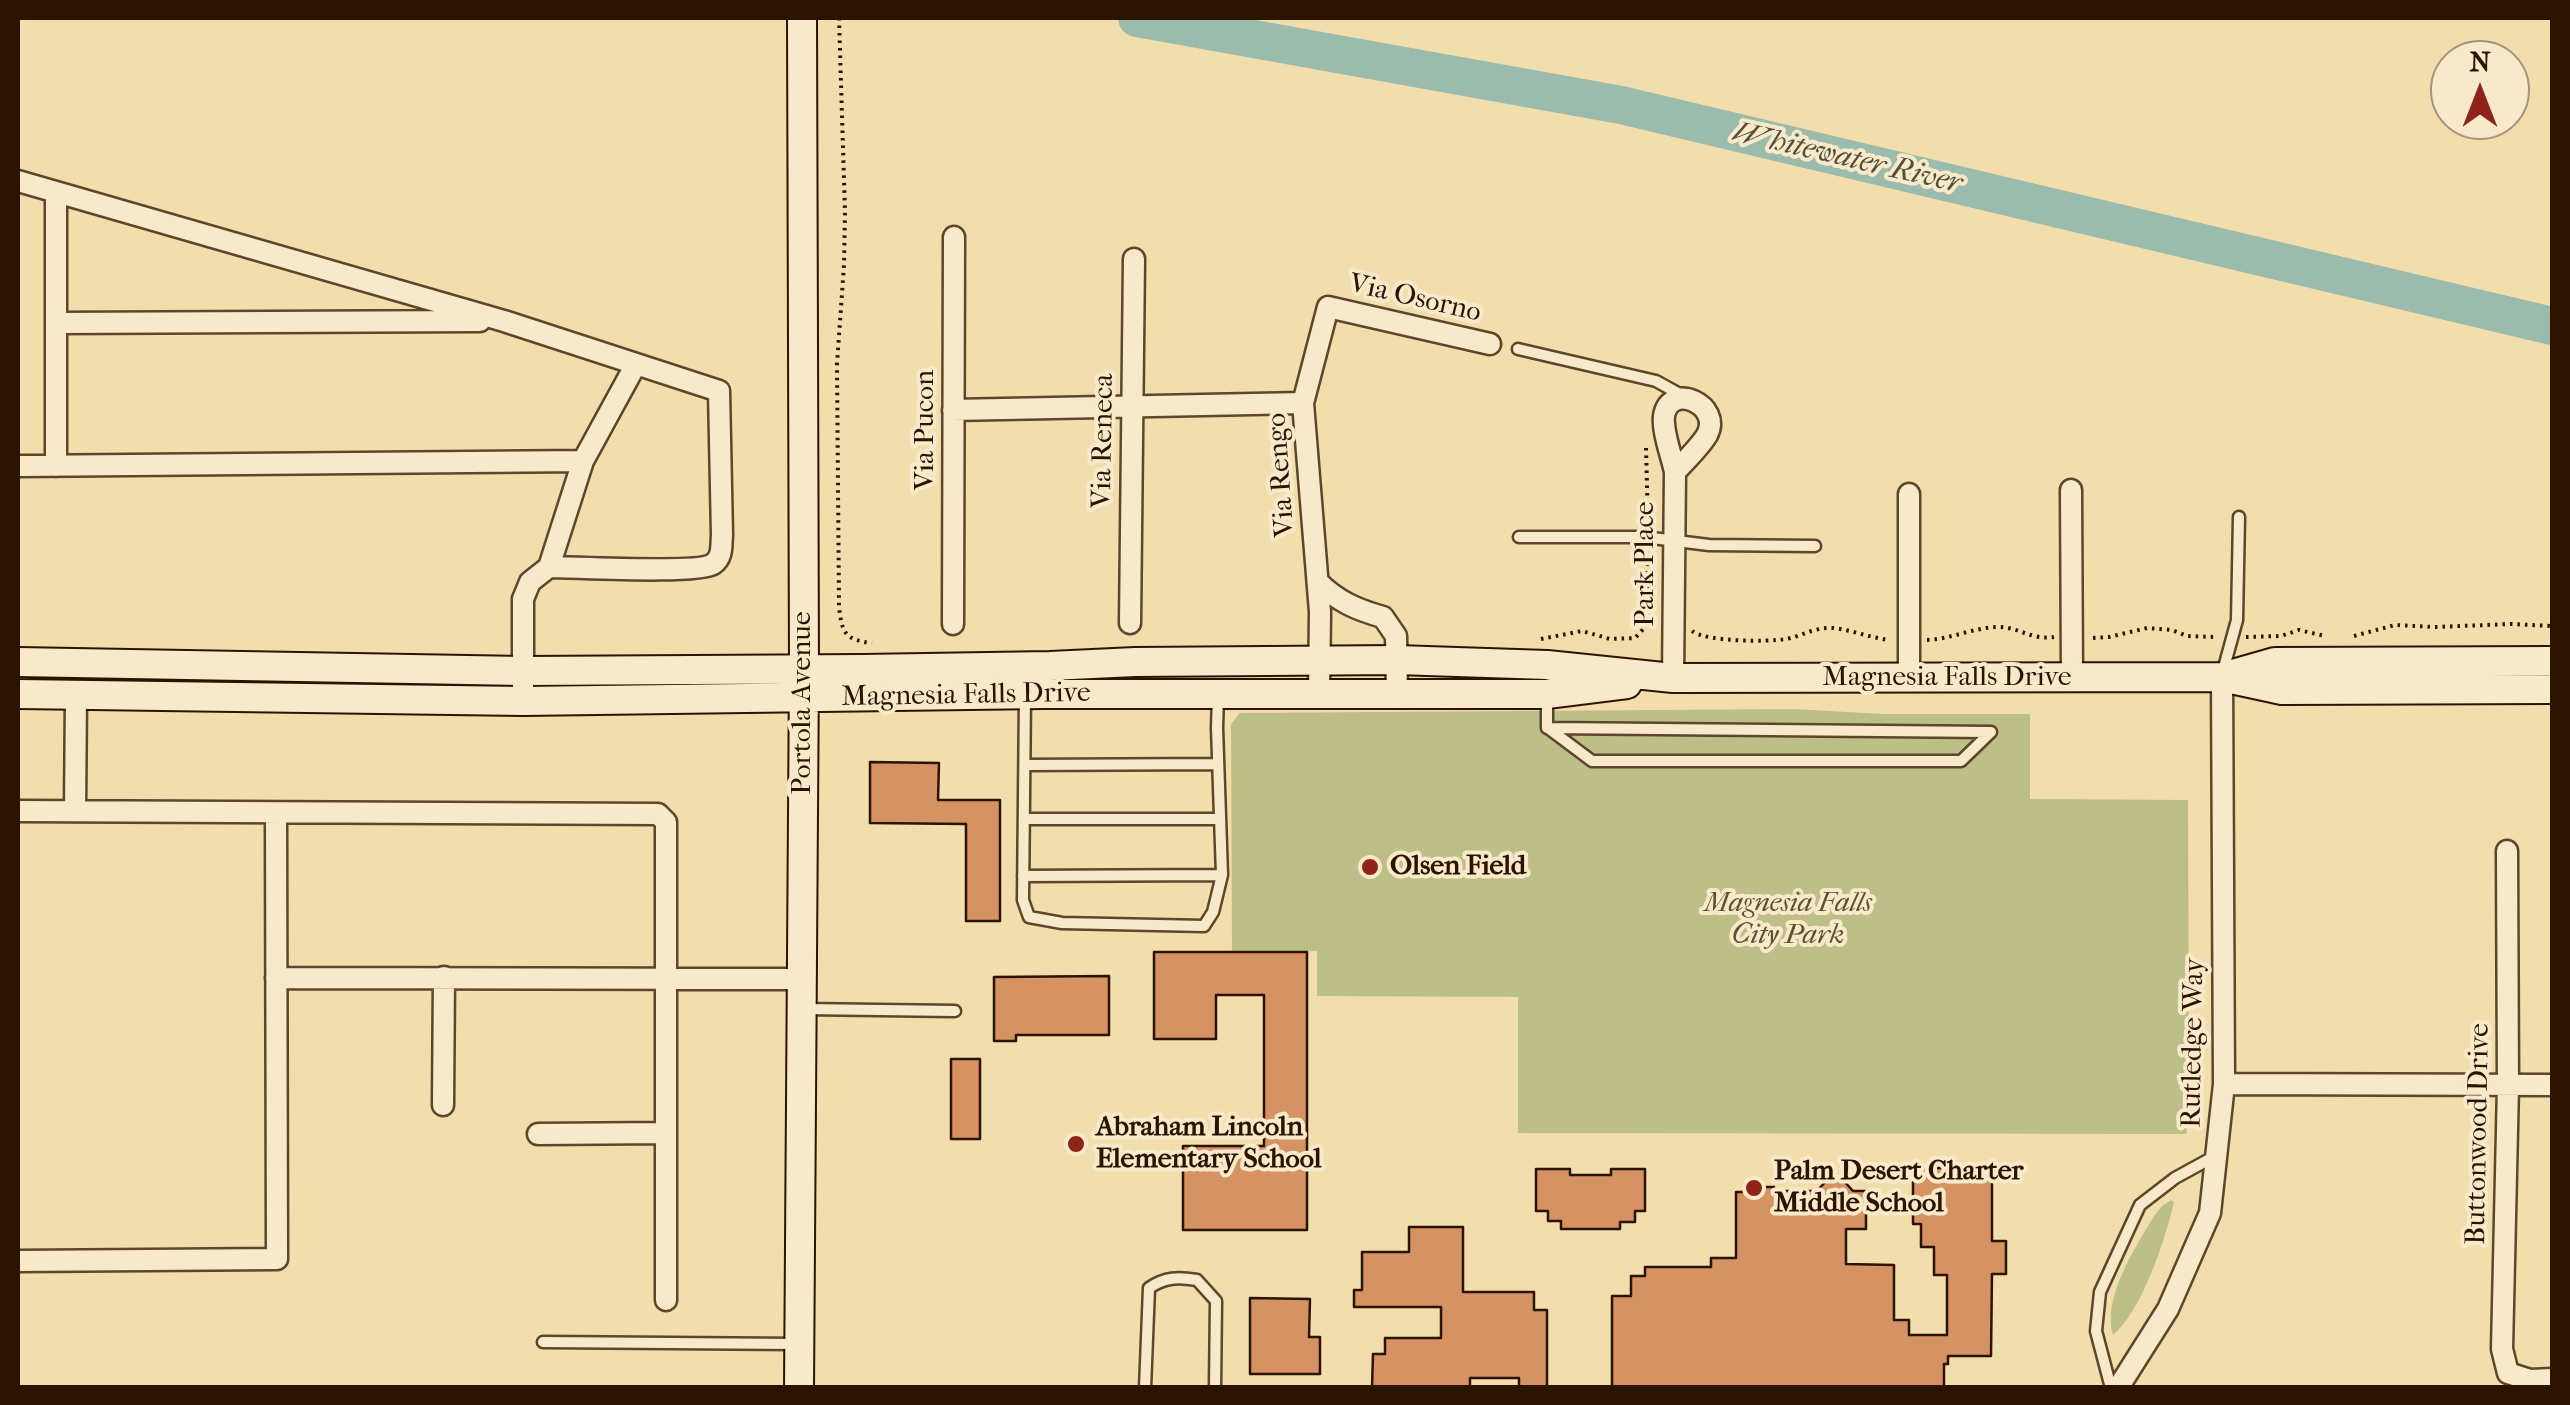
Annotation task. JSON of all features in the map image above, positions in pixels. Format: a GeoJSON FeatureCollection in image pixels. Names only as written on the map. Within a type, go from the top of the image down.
{"type":"FeatureCollection","features":[{"type":"Feature","properties":{"kind":"street","name":"Portola Avenue"},"geometry":{"type":"LineString","coordinates":[[798,1388],[804,698],[802,18]]}},
{"type":"Feature","properties":{"kind":"street"},"geometry":{"type":"LineString","coordinates":[[18,182],[504,321],[719,391],[721,554],[715,564],[702,568],[549,566]]}},
{"type":"Feature","properties":{"kind":"street"},"geometry":{"type":"LineString","coordinates":[[56,192],[56,466]]}},
{"type":"Feature","properties":{"kind":"street","name":"Via Pucon"},"geometry":{"type":"LineString","coordinates":[[953,624],[954,237]]}},
{"type":"Feature","properties":{"kind":"street","name":"Via Reneca"},"geometry":{"type":"LineString","coordinates":[[1130,623],[1134,259]]}},
{"type":"Feature","properties":{"kind":"street","name":"Via Osorno"},"geometry":{"type":"LineString","coordinates":[[1328,307],[1490,344]]}},
{"type":"Feature","properties":{"kind":"street","name":"Via Rengo"},"geometry":{"type":"LineString","coordinates":[[1319,694],[1318,582],[1303,403],[1328,307]]}},
{"type":"Feature","properties":{"kind":"street"},"geometry":{"type":"LineString","coordinates":[[57,322],[504,321]]}},
{"type":"Feature","properties":{"kind":"street"},"geometry":{"type":"LineString","coordinates":[[523,702],[524,599],[530,582],[549,566],[582,461],[636,364]]}},
{"type":"Feature","properties":{"kind":"street"},"geometry":{"type":"LineString","coordinates":[[1675,472],[1664,412],[1672,402],[1694,401]]}},
{"type":"Feature","properties":{"kind":"street","name":"Park Place"},"geometry":{"type":"LineString","coordinates":[[1673,678],[1675,472],[1707,434],[1710,424],[1706,412],[1694,401]]}},
{"type":"Feature","properties":{"kind":"street"},"geometry":{"type":"LineString","coordinates":[[953,410],[1303,403]]}},
{"type":"Feature","properties":{"kind":"street"},"geometry":{"type":"LineString","coordinates":[[18,466],[582,461]]}},
{"type":"Feature","properties":{"kind":"street"},"geometry":{"type":"LineString","coordinates":[[2071,490],[2072,678]]}},
{"type":"Feature","properties":{"kind":"street"},"geometry":{"type":"LineString","coordinates":[[1909,494],[1909,678]]}},
{"type":"Feature","properties":{"kind":"street"},"geometry":{"type":"LineString","coordinates":[[1318,582],[1333,597],[1384,617],[1396,636],[1397,694]]}},
{"type":"Feature","properties":{"kind":"street","name":"Magnesia Falls Drive"},"geometry":{"type":"LineString","coordinates":[[18,662],[522,671],[1397,660],[1547,665],[1673,678],[2222,677],[2282,690],[2552,689]]}},
{"type":"Feature","properties":{"kind":"street","name":"Magnesia Falls Drive"},"geometry":{"type":"LineString","coordinates":[[2222,677],[2275,662],[2552,660]]}},
{"type":"Feature","properties":{"kind":"street","name":"Rutledge Way"},"geometry":{"type":"LineString","coordinates":[[2115,1388],[2168,1309],[2210,1213],[2224,1084],[2222,677]]}},
{"type":"Feature","properties":{"kind":"street","name":"Magnesia Falls Drive"},"geometry":{"type":"LineString","coordinates":[[18,694],[523,702],[1025,694],[1547,694],[1673,678]]}},
{"type":"Feature","properties":{"kind":"street"},"geometry":{"type":"LineString","coordinates":[[75,810],[76,696]]}},
{"type":"Feature","properties":{"kind":"street"},"geometry":{"type":"LineString","coordinates":[[18,811],[658,814],[666,822],[666,1300]]}},
{"type":"Feature","properties":{"kind":"street"},"geometry":{"type":"LineString","coordinates":[[18,1260],[277,1259],[276,812]]}},
{"type":"Feature","properties":{"kind":"street","name":"Buttonwood Drive"},"geometry":{"type":"LineString","coordinates":[[2508,851],[2502,1349],[2508,1372],[2530,1380],[2552,1379]]}},
{"type":"Feature","properties":{"kind":"street"},"geometry":{"type":"LineString","coordinates":[[443,1104],[444,976]]}},
{"type":"Feature","properties":{"kind":"street"},"geometry":{"type":"LineString","coordinates":[[276,978],[802,979]]}},
{"type":"Feature","properties":{"kind":"street"},"geometry":{"type":"LineString","coordinates":[[2224,1084],[2552,1085]]}},
{"type":"Feature","properties":{"kind":"street"},"geometry":{"type":"LineString","coordinates":[[538,1134],[666,1133]]}},
{"type":"Feature","properties":{"kind":"lane"},"geometry":{"type":"LineString","coordinates":[[1518,349],[1656,381],[1694,401]]}},
{"type":"Feature","properties":{"kind":"lane"},"geometry":{"type":"LineString","coordinates":[[2222,677],[2237,620],[2238,517]]}},
{"type":"Feature","properties":{"kind":"lane"},"geometry":{"type":"LineString","coordinates":[[1519,537],[1815,546]]}},
{"type":"Feature","properties":{"kind":"lane"},"geometry":{"type":"LineString","coordinates":[[1547,665],[1548,728]]}},
{"type":"Feature","properties":{"kind":"lane"},"geometry":{"type":"LineString","coordinates":[[1025,694],[1023,900],[1029,917],[1062,924],[1204,926],[1213,912],[1222,875],[1218,694]]}},
{"type":"Feature","properties":{"kind":"lane"},"geometry":{"type":"LineString","coordinates":[[1548,728],[1992,732],[1961,762],[1592,761],[1548,728]]}},
{"type":"Feature","properties":{"kind":"lane"},"geometry":{"type":"LineString","coordinates":[[1024,765],[1218,764]]}},
{"type":"Feature","properties":{"kind":"lane"},"geometry":{"type":"LineString","coordinates":[[1024,819],[1220,819]]}},
{"type":"Feature","properties":{"kind":"lane"},"geometry":{"type":"LineString","coordinates":[[1024,876],[1222,875]]}},
{"type":"Feature","properties":{"kind":"lane"},"geometry":{"type":"LineString","coordinates":[[802,1009],[955,1011]]}},
{"type":"Feature","properties":{"kind":"lane"},"geometry":{"type":"LineString","coordinates":[[2115,1388],[2096,1331],[2100,1292],[2140,1205],[2175,1178],[2218,1154]]}},
{"type":"Feature","properties":{"kind":"lane"},"geometry":{"type":"LineString","coordinates":[[1145,1388],[1149,1288],[1162,1280],[1186,1278],[1197,1280],[1216,1301],[1215,1388]]}},
{"type":"Feature","properties":{"kind":"lane"},"geometry":{"type":"LineString","coordinates":[[543,1342],[798,1344]]}},
{"type":"Feature","properties":{"kind":"path"},"geometry":{"type":"LineString","coordinates":[[839,18],[844,230],[837,364],[839,607],[841,628],[847,636],[876,644]]}},
{"type":"Feature","properties":{"kind":"path"},"geometry":{"type":"LineString","coordinates":[[1530,641],[1582,632],[1610,639],[1635,638],[1644,630],[1648,538],[1646,443]]}},
{"type":"Feature","properties":{"kind":"path"},"geometry":{"type":"LineString","coordinates":[[2353,637],[2395,624],[2552,626]]}},
{"type":"Feature","properties":{"kind":"path"},"geometry":{"type":"LineString","coordinates":[[1689,627],[1695,634],[1711,639],[1786,638],[1831,628],[1884,640],[1909,640],[2003,627],[2039,638],[2109,637],[2146,628],[2172,630],[2187,636],[2256,638],[2299,630],[2329,637]]}},
{"type":"Feature","properties":{"kind":"green space","name":"Magnesia Falls City Park"},"geometry":{"type":"Polygon","coordinates":[[[1793,709],[1884,714],[2030,714],[2030,799],[2188,800],[2186,1134],[1518,1133],[1518,997],[1317,996],[1317,951],[1232,952],[1231,724],[1240,713],[1793,709]]]}},
{"type":"Feature","properties":{"kind":"green space"},"geometry":{"type":"Polygon","coordinates":[[[2171,1200],[2174,1202],[2170,1218],[2151,1274],[2134,1309],[2113,1335],[2112,1305],[2122,1274],[2154,1216],[2171,1200]]]}},
{"type":"Feature","properties":{"kind":"building"},"geometry":{"type":"Polygon","coordinates":[[[870,762],[939,763],[938,800],[1000,800],[1000,921],[966,921],[966,824],[870,823],[870,762]]]}},
{"type":"Feature","properties":{"kind":"building"},"geometry":{"type":"Polygon","coordinates":[[[1154,952],[1307,952],[1307,1230],[1183,1230],[1183,1146],[1264,1146],[1264,995],[1216,995],[1216,1039],[1154,1039],[1154,952]]]}},
{"type":"Feature","properties":{"kind":"building"},"geometry":{"type":"Polygon","coordinates":[[[1109,976],[1109,1035],[1016,1035],[1016,1041],[994,1041],[994,977],[1109,976]]]}},
{"type":"Feature","properties":{"kind":"building"},"geometry":{"type":"Polygon","coordinates":[[[951,1059],[980,1059],[980,1139],[951,1139],[951,1059]]]}},
{"type":"Feature","properties":{"kind":"building"},"geometry":{"type":"Polygon","coordinates":[[[1913,1168],[1992,1168],[1992,1241],[2006,1241],[2006,1274],[1992,1274],[1991,1356],[1948,1356],[1944,1388],[1612,1388],[1612,1296],[1631,1296],[1631,1276],[1645,1276],[1645,1267],[1711,1267],[1711,1258],[1736,1258],[1736,1192],[1744,1192],[1744,1187],[1817,1191],[1827,1180],[1843,1180],[1853,1191],[1866,1191],[1866,1229],[1846,1229],[1846,1264],[1894,1265],[1894,1320],[1909,1320],[1909,1335],[1947,1335],[1947,1275],[1934,1275],[1934,1247],[1921,1247],[1921,1224],[1913,1224],[1913,1168]]]}},
{"type":"Feature","properties":{"kind":"building"},"geometry":{"type":"Polygon","coordinates":[[[1536,1169],[1570,1169],[1570,1175],[1611,1175],[1611,1169],[1645,1169],[1645,1211],[1635,1211],[1635,1222],[1620,1222],[1620,1229],[1561,1229],[1561,1221],[1548,1221],[1548,1211],[1536,1211],[1536,1169]]]}},
{"type":"Feature","properties":{"kind":"building"},"geometry":{"type":"Polygon","coordinates":[[[1409,1227],[1463,1227],[1463,1292],[1534,1292],[1534,1310],[1547,1310],[1547,1388],[1519,1388],[1519,1378],[1470,1378],[1470,1388],[1372,1388],[1373,1354],[1385,1354],[1385,1338],[1441,1338],[1441,1307],[1354,1307],[1354,1290],[1362,1290],[1362,1252],[1409,1252],[1409,1227]]]}},
{"type":"Feature","properties":{"kind":"building"},"geometry":{"type":"Polygon","coordinates":[[[1250,1298],[1310,1299],[1309,1337],[1320,1337],[1320,1374],[1250,1374],[1250,1298]]]}},
{"type":"Feature","properties":{"kind":"waterway","name":"Whitewater River"},"geometry":{"type":"LineString","coordinates":[[1137,18],[1621,105],[2552,326]]}},
{"type":"Feature","properties":{"kind":"place","name":"Olsen Field"},"geometry":{"type":"Point","coordinates":[1370,867]}},
{"type":"Feature","properties":{"kind":"place","name":"Abraham Lincoln Elementary School"},"geometry":{"type":"Point","coordinates":[1076,1144]}},
{"type":"Feature","properties":{"kind":"place","name":"Palm Desert Charter Middle School"},"geometry":{"type":"Point","coordinates":[1754,1188]}}]}
